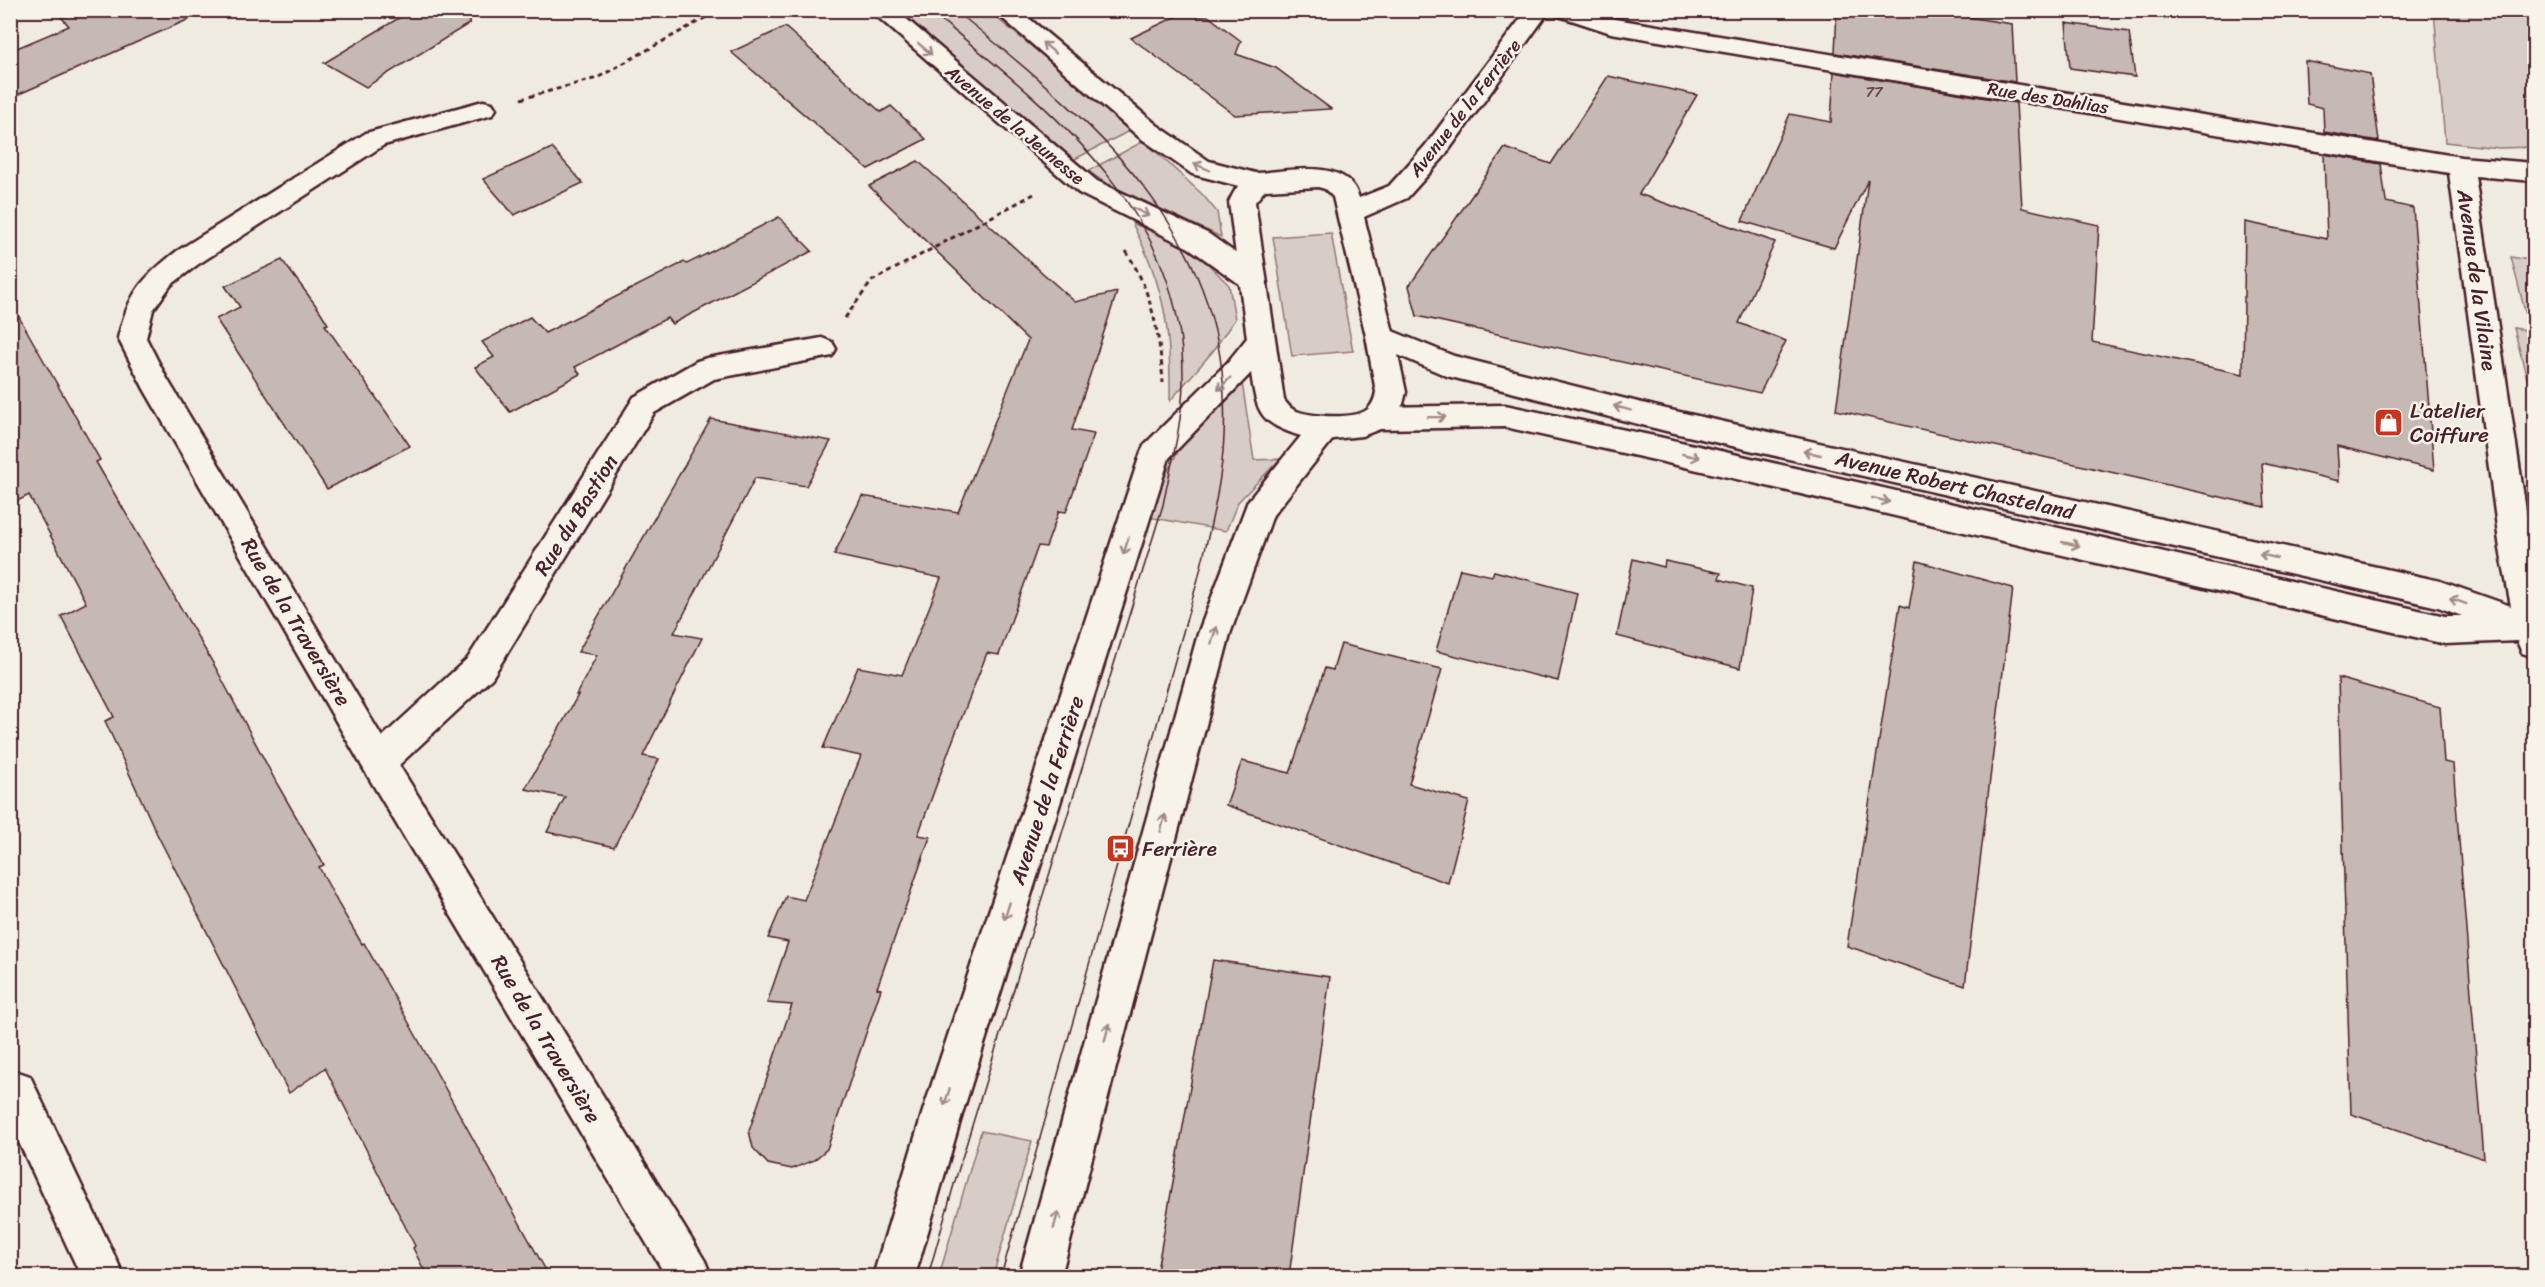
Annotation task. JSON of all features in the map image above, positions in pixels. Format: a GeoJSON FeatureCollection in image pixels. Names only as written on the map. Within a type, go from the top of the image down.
{"type":"FeatureCollection","features":[{"type":"Feature","properties":{"kind":"street","name":"Avenue de la Jeunesse"},"geometry":{"type":"LineString","coordinates":[[881,10],[1079,180],[1198,241],[1251,278]]}},
{"type":"Feature","properties":{"kind":"street"},"geometry":{"type":"LineString","coordinates":[[1004,10],[1148,131],[1201,168],[1258,182],[1320,178],[1334,183],[1345,194],[1380,336],[1391,392],[1388,404],[1378,418]]}},
{"type":"Feature","properties":{"kind":"street","name":"Avenue de la Ferrière"},"geometry":{"type":"LineString","coordinates":[[1351,212],[1398,192],[1434,152],[1539,10]]}},
{"type":"Feature","properties":{"kind":"street","name":"Rue des Dahlias"},"geometry":{"type":"LineString","coordinates":[[1564,10],[1611,26],[2461,166],[2535,172]]}},
{"type":"Feature","properties":{"kind":"street","name":"Rue de la Traversière"},"geometry":{"type":"LineString","coordinates":[[483,109],[375,138],[187,258],[160,278],[139,308],[132,338],[154,381],[378,762],[690,1276]]}},
{"type":"Feature","properties":{"kind":"street","name":"Avenue de la Vilaine"},"geometry":{"type":"LineString","coordinates":[[2461,166],[2516,549],[2534,633]]}},
{"type":"Feature","properties":{"kind":"street","name":"Avenue Robert Chasteland"},"geometry":{"type":"LineString","coordinates":[[1258,182],[1247,191],[1242,202],[1270,403],[1281,417],[1301,425],[1325,428],[1362,425],[1378,418],[1505,416],[1659,449],[2445,630],[2534,633]]}},
{"type":"Feature","properties":{"kind":"street","name":"Avenue Robert Chasteland"},"geometry":{"type":"LineString","coordinates":[[1380,336],[1447,365],[1677,422],[2440,594],[2534,633]]}},
{"type":"Feature","properties":{"kind":"street","name":"Avenue de la Ferrière"},"geometry":{"type":"LineString","coordinates":[[894,1276],[946,1099],[1156,452],[1237,371],[1262,339]]}},
{"type":"Feature","properties":{"kind":"street","name":"Rue du Bastion"},"geometry":{"type":"LineString","coordinates":[[378,762],[480,668],[644,405],[707,369],[822,349]]}},
{"type":"Feature","properties":{"kind":"street"},"geometry":{"type":"LineString","coordinates":[[1040,1276],[1214,634],[1259,510],[1325,428]]}},
{"type":"Feature","properties":{"kind":"street"},"geometry":{"type":"LineString","coordinates":[[10,1089],[16,1090],[95,1270]]}},
{"type":"Feature","properties":{"kind":"path"},"geometry":{"type":"LineString","coordinates":[[483,109],[597,78],[719,10]]}},
{"type":"Feature","properties":{"kind":"path"},"geometry":{"type":"LineString","coordinates":[[822,349],[872,281],[1079,180],[1095,209],[1133,261],[1154,307],[1161,348],[1164,398],[1156,452]]}},
{"type":"Feature","properties":{"kind":"shaded area"},"geometry":{"type":"Polygon","coordinates":[[[899,11],[988,11],[1133,129],[1073,160],[899,11]]]}},
{"type":"Feature","properties":{"kind":"shaded area"},"geometry":{"type":"Polygon","coordinates":[[[2434,11],[2534,11],[2534,147],[2498,148],[2445,142],[2434,11]]]}},
{"type":"Feature","properties":{"kind":"shaded area"},"geometry":{"type":"Polygon","coordinates":[[[1144,141],[1203,195],[1217,212],[1221,237],[1106,183],[1088,171],[1144,141]]]}},
{"type":"Feature","properties":{"kind":"shaded area"},"geometry":{"type":"Polygon","coordinates":[[[1132,223],[1181,244],[1208,264],[1229,285],[1235,319],[1213,351],[1170,401],[1169,352],[1164,309],[1152,268],[1132,223]]]}},
{"type":"Feature","properties":{"kind":"shaded area"},"geometry":{"type":"Polygon","coordinates":[[[1331,233],[1353,351],[1292,356],[1273,237],[1331,233]]]}},
{"type":"Feature","properties":{"kind":"shaded area"},"geometry":{"type":"Polygon","coordinates":[[[2511,257],[2534,261],[2534,381],[2527,379],[2514,328],[2530,331],[2511,257]]]}},
{"type":"Feature","properties":{"kind":"shaded area"},"geometry":{"type":"Polygon","coordinates":[[[1241,376],[1254,460],[1280,459],[1238,502],[1226,531],[1148,517],[1163,480],[1189,431],[1241,376]]]}},
{"type":"Feature","properties":{"kind":"shaded area"},"geometry":{"type":"Polygon","coordinates":[[[981,1131],[1032,1141],[993,1276],[939,1276],[981,1131]]]}},
{"type":"Feature","properties":{"kind":"building"},"geometry":{"type":"Polygon","coordinates":[[[55,10],[210,10],[10,98],[10,51],[69,26],[55,10]]]}},
{"type":"Feature","properties":{"kind":"building"},"geometry":{"type":"Polygon","coordinates":[[[412,10],[462,10],[470,23],[366,87],[324,63],[412,10]]]}},
{"type":"Feature","properties":{"kind":"building"},"geometry":{"type":"Polygon","coordinates":[[[1837,10],[1922,10],[2012,24],[2015,82],[1835,53],[1837,10]]]}},
{"type":"Feature","properties":{"kind":"building"},"geometry":{"type":"Polygon","coordinates":[[[1177,16],[1208,16],[1241,41],[1236,54],[1276,68],[1331,109],[1235,115],[1131,38],[1177,16]]]}},
{"type":"Feature","properties":{"kind":"building"},"geometry":{"type":"Polygon","coordinates":[[[2066,23],[2129,32],[2135,77],[2070,68],[2066,23]]]}},
{"type":"Feature","properties":{"kind":"building"},"geometry":{"type":"Polygon","coordinates":[[[785,27],[881,112],[891,106],[926,139],[868,169],[731,52],[785,27]]]}},
{"type":"Feature","properties":{"kind":"building"},"geometry":{"type":"Polygon","coordinates":[[[2305,61],[2370,74],[2379,141],[2324,132],[2323,108],[2307,104],[2305,61]]]}},
{"type":"Feature","properties":{"kind":"building"},"geometry":{"type":"Polygon","coordinates":[[[1834,72],[2016,103],[2022,208],[2099,225],[2092,342],[2243,374],[2245,222],[2327,239],[2324,154],[2381,164],[2386,202],[2413,208],[2434,470],[2337,446],[2339,481],[2262,463],[2265,507],[1836,410],[1868,180],[1834,248],[1742,221],[1790,114],[1831,122],[1834,72]]]}},
{"type":"Feature","properties":{"kind":"building"},"geometry":{"type":"Polygon","coordinates":[[[1608,76],[1697,95],[1639,194],[1775,242],[1739,323],[1786,341],[1760,393],[1417,316],[1409,286],[1505,148],[1551,164],[1608,76]]]}},
{"type":"Feature","properties":{"kind":"building"},"geometry":{"type":"Polygon","coordinates":[[[552,148],[583,183],[514,215],[483,179],[552,148]]]}},
{"type":"Feature","properties":{"kind":"building"},"geometry":{"type":"Polygon","coordinates":[[[918,161],[1075,302],[1117,292],[1072,430],[1094,434],[1066,512],[1059,511],[1046,547],[1038,546],[999,655],[987,653],[951,745],[918,835],[930,837],[877,988],[881,989],[827,1149],[814,1160],[792,1169],[768,1164],[753,1148],[749,1131],[792,1005],[767,1003],[788,942],[768,938],[786,896],[804,900],[861,756],[823,748],[858,667],[902,675],[941,578],[834,555],[862,496],[958,512],[1028,340],[869,186],[918,161]]]}},
{"type":"Feature","properties":{"kind":"building"},"geometry":{"type":"Polygon","coordinates":[[[779,217],[812,251],[672,324],[667,318],[575,367],[580,374],[510,412],[475,367],[494,357],[482,342],[530,317],[545,333],[684,262],[687,264],[779,217]]]}},
{"type":"Feature","properties":{"kind":"building"},"geometry":{"type":"Polygon","coordinates":[[[282,260],[320,311],[328,324],[325,325],[410,446],[327,489],[216,319],[240,307],[225,286],[282,260]]]}},
{"type":"Feature","properties":{"kind":"building"},"geometry":{"type":"Polygon","coordinates":[[[10,301],[100,460],[96,462],[217,670],[276,782],[324,865],[319,867],[339,905],[362,944],[364,943],[549,1276],[427,1276],[413,1248],[415,1246],[325,1068],[289,1093],[157,834],[105,721],[114,717],[61,616],[86,603],[29,495],[10,505],[10,301]]]}},
{"type":"Feature","properties":{"kind":"building"},"geometry":{"type":"Polygon","coordinates":[[[711,419],[831,441],[806,486],[755,478],[674,633],[702,638],[643,756],[659,759],[614,847],[547,832],[565,797],[525,789],[578,695],[576,695],[597,655],[578,652],[711,419]]]}},
{"type":"Feature","properties":{"kind":"building"},"geometry":{"type":"Polygon","coordinates":[[[1633,559],[1664,567],[1665,561],[1721,573],[1719,579],[1752,588],[1740,668],[1617,636],[1633,559]]]}},
{"type":"Feature","properties":{"kind":"building"},"geometry":{"type":"Polygon","coordinates":[[[1917,561],[2013,588],[1965,986],[1847,946],[1900,605],[1909,608],[1917,561]]]}},
{"type":"Feature","properties":{"kind":"building"},"geometry":{"type":"Polygon","coordinates":[[[1460,569],[1492,576],[1494,571],[1577,593],[1558,681],[1436,651],[1460,569]]]}},
{"type":"Feature","properties":{"kind":"building"},"geometry":{"type":"Polygon","coordinates":[[[1341,644],[1442,669],[1409,784],[1469,801],[1448,883],[1226,805],[1242,761],[1290,773],[1325,668],[1333,670],[1341,644]]]}},
{"type":"Feature","properties":{"kind":"building"},"geometry":{"type":"Polygon","coordinates":[[[2338,678],[2440,707],[2444,762],[2453,764],[2484,1159],[2351,1114],[2338,678]]]}},
{"type":"Feature","properties":{"kind":"building"},"geometry":{"type":"Polygon","coordinates":[[[1213,960],[1330,977],[1289,1276],[1156,1276],[1213,960]]]}},
{"type":"Feature","properties":{"kind":"tram line"},"geometry":{"type":"LineString","coordinates":[[928,1276],[955,1181],[1163,505],[1178,430],[1183,383],[1178,321],[1162,266],[1136,215],[1102,169],[1063,126],[975,47],[929,10]]}},
{"type":"Feature","properties":{"kind":"tram line"},"geometry":{"type":"LineString","coordinates":[[955,10],[1008,53],[1105,142],[1146,190],[1181,243],[1206,300],[1221,364],[1224,436],[1218,490],[1198,579],[1001,1276]]}},
{"type":"Feature","properties":{"kind":"place","name":"L’atelier Coiffure"},"geometry":{"type":"Point","coordinates":[2389,423]}},
{"type":"Feature","properties":{"kind":"place","name":"Ferrière"},"geometry":{"type":"Point","coordinates":[1121,849]}}]}
